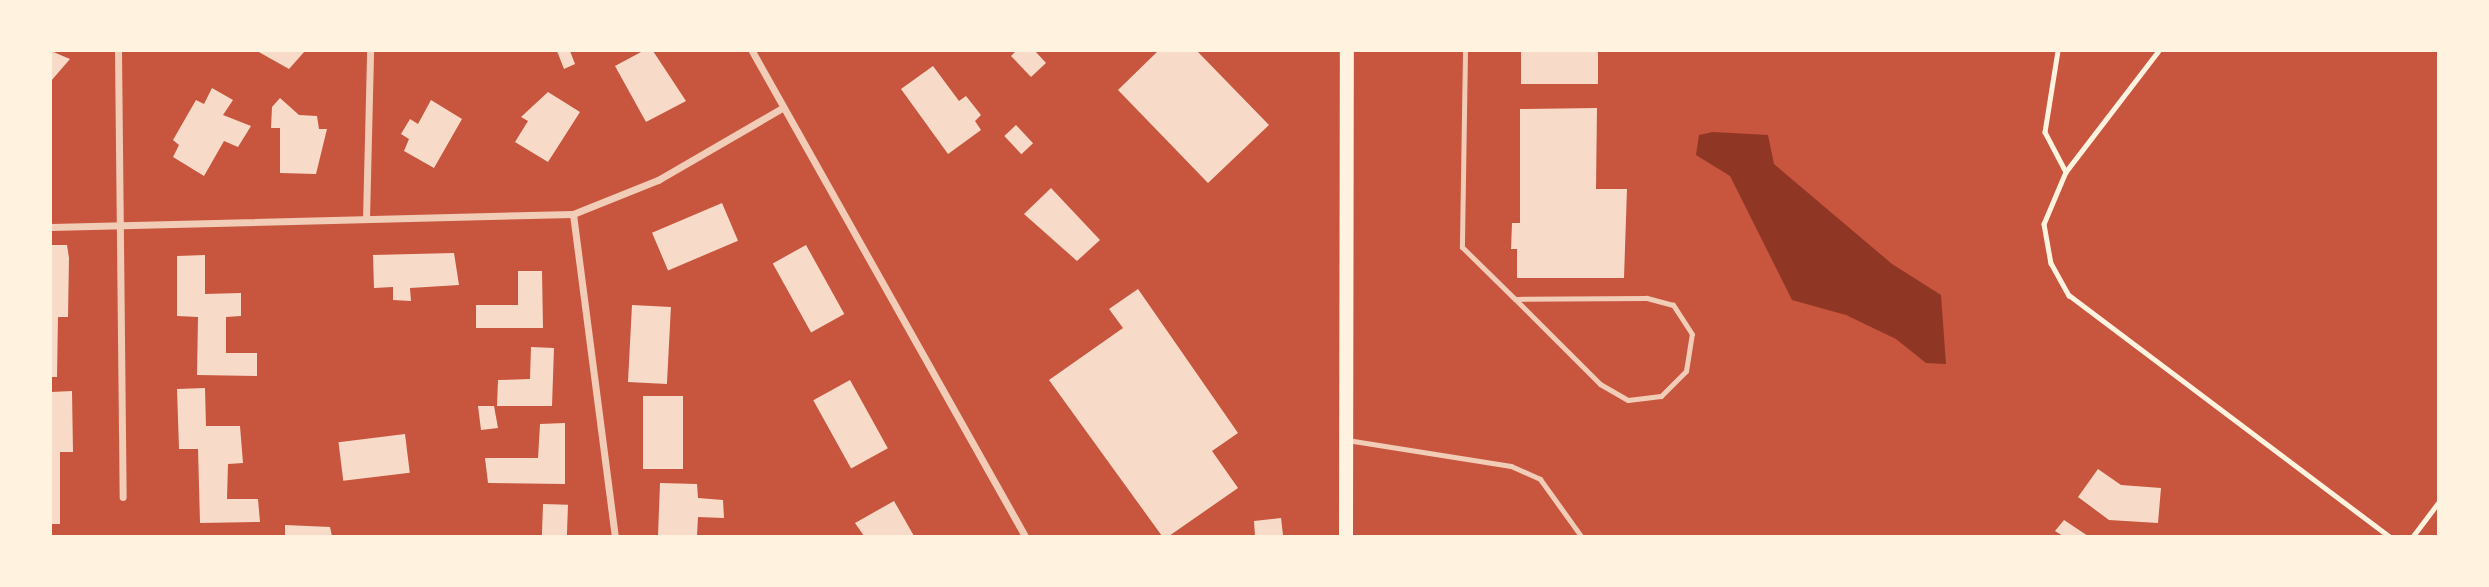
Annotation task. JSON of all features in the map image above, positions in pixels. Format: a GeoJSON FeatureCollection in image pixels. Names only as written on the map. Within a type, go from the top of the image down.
{"type":"FeatureCollection","features":[{"type":"Feature","properties":{"kind":"main road"},"geometry":{"type":"LineString","coordinates":[[1346,536],[1347,51]]}},
{"type":"Feature","properties":{"kind":"street"},"geometry":{"type":"LineString","coordinates":[[118,51],[116,226],[123,497]]}},
{"type":"Feature","properties":{"kind":"street"},"geometry":{"type":"LineString","coordinates":[[366,219],[370,51]]}},
{"type":"Feature","properties":{"kind":"street"},"geometry":{"type":"LineString","coordinates":[[752,51],[1025,536]]}},
{"type":"Feature","properties":{"kind":"street"},"geometry":{"type":"LineString","coordinates":[[51,227],[573,214],[658,180],[782,108]]}},
{"type":"Feature","properties":{"kind":"street"},"geometry":{"type":"LineString","coordinates":[[573,214],[615,536]]}},
{"type":"Feature","properties":{"kind":"lane"},"geometry":{"type":"LineString","coordinates":[[1465,51],[1462,247],[1600,384],[1628,400],[1661,396],[1686,370],[1692,334],[1674,305],[1646,298],[1515,299]]}},
{"type":"Feature","properties":{"kind":"lane"},"geometry":{"type":"LineString","coordinates":[[1347,440],[1511,466],[1540,479],[1581,536]]}},
{"type":"Feature","properties":{"kind":"path"},"geometry":{"type":"LineString","coordinates":[[2058,51],[2045,132],[2066,172]]}},
{"type":"Feature","properties":{"kind":"path"},"geometry":{"type":"LineString","coordinates":[[2160,51],[2066,172],[2044,224],[2051,263],[2069,295],[2389,536]]}},
{"type":"Feature","properties":{"kind":"path"},"geometry":{"type":"LineString","coordinates":[[2413,536],[2438,503]]}},
{"type":"Feature","properties":{"kind":"shaded area"},"geometry":{"type":"Polygon","coordinates":[[[1713,132],[1768,135],[1774,164],[1892,264],[1941,295],[1946,364],[1926,363],[1896,339],[1846,315],[1792,300],[1730,176],[1696,155],[1699,135],[1713,132]]]}},
{"type":"Feature","properties":{"kind":"building"},"geometry":{"type":"Polygon","coordinates":[[[51,51],[70,59],[51,81],[51,51]]]}},
{"type":"Feature","properties":{"kind":"building"},"geometry":{"type":"Polygon","coordinates":[[[257,51],[305,51],[289,69],[257,51]]]}},
{"type":"Feature","properties":{"kind":"building"},"geometry":{"type":"Polygon","coordinates":[[[557,51],[570,51],[575,64],[564,69],[557,51]]]}},
{"type":"Feature","properties":{"kind":"building"},"geometry":{"type":"Polygon","coordinates":[[[643,51],[653,51],[686,101],[646,122],[615,66],[643,51]]]}},
{"type":"Feature","properties":{"kind":"building"},"geometry":{"type":"Polygon","coordinates":[[[1016,51],[1035,51],[1046,63],[1031,77],[1011,56],[1016,51]]]}},
{"type":"Feature","properties":{"kind":"building"},"geometry":{"type":"Polygon","coordinates":[[[1158,51],[1197,51],[1269,125],[1208,183],[1118,90],[1158,51]]]}},
{"type":"Feature","properties":{"kind":"building"},"geometry":{"type":"Polygon","coordinates":[[[1521,51],[1598,51],[1598,84],[1521,84],[1521,51]]]}},
{"type":"Feature","properties":{"kind":"building"},"geometry":{"type":"Polygon","coordinates":[[[933,66],[959,101],[966,96],[981,115],[975,121],[981,130],[948,154],[901,89],[933,66]]]}},
{"type":"Feature","properties":{"kind":"building"},"geometry":{"type":"Polygon","coordinates":[[[212,88],[233,100],[223,115],[251,126],[238,147],[224,141],[204,176],[173,157],[179,145],[173,140],[196,100],[204,104],[212,88]]]}},
{"type":"Feature","properties":{"kind":"building"},"geometry":{"type":"Polygon","coordinates":[[[548,92],[580,112],[548,162],[515,142],[528,121],[521,117],[548,92]]]}},
{"type":"Feature","properties":{"kind":"building"},"geometry":{"type":"Polygon","coordinates":[[[280,98],[299,115],[317,116],[319,129],[327,129],[316,174],[280,173],[280,128],[271,128],[272,107],[280,98]]]}},
{"type":"Feature","properties":{"kind":"building"},"geometry":{"type":"Polygon","coordinates":[[[431,100],[462,119],[434,168],[404,151],[409,139],[401,134],[410,119],[418,124],[431,100]]]}},
{"type":"Feature","properties":{"kind":"building"},"geometry":{"type":"Polygon","coordinates":[[[1597,108],[1596,189],[1627,189],[1624,278],[1517,278],[1517,249],[1511,249],[1512,223],[1520,223],[1520,109],[1597,108]]]}},
{"type":"Feature","properties":{"kind":"building"},"geometry":{"type":"Polygon","coordinates":[[[1016,125],[1033,143],[1021,154],[1004,136],[1016,125]]]}},
{"type":"Feature","properties":{"kind":"building"},"geometry":{"type":"Polygon","coordinates":[[[1051,188],[1100,240],[1077,261],[1024,214],[1051,188]]]}},
{"type":"Feature","properties":{"kind":"building"},"geometry":{"type":"Polygon","coordinates":[[[722,203],[738,241],[668,270],[652,233],[722,203]]]}},
{"type":"Feature","properties":{"kind":"building"},"geometry":{"type":"Polygon","coordinates":[[[51,245],[67,245],[69,258],[68,317],[58,317],[57,377],[51,377],[51,245]]]}},
{"type":"Feature","properties":{"kind":"building"},"geometry":{"type":"Polygon","coordinates":[[[806,245],[844,314],[811,333],[773,263],[806,245]]]}},
{"type":"Feature","properties":{"kind":"building"},"geometry":{"type":"Polygon","coordinates":[[[454,253],[459,285],[410,288],[411,301],[393,300],[393,287],[374,288],[373,255],[454,253]]]}},
{"type":"Feature","properties":{"kind":"building"},"geometry":{"type":"Polygon","coordinates":[[[205,255],[205,294],[241,293],[241,316],[226,317],[226,353],[257,353],[257,376],[197,375],[198,317],[177,316],[177,256],[205,255]]]}},
{"type":"Feature","properties":{"kind":"building"},"geometry":{"type":"Polygon","coordinates":[[[518,271],[542,271],[543,328],[476,328],[476,305],[518,305],[518,271]]]}},
{"type":"Feature","properties":{"kind":"building"},"geometry":{"type":"Polygon","coordinates":[[[1138,289],[1238,433],[1212,451],[1238,488],[1169,536],[1162,536],[1049,380],[1123,328],[1109,309],[1138,289]]]}},
{"type":"Feature","properties":{"kind":"building"},"geometry":{"type":"Polygon","coordinates":[[[632,305],[671,307],[667,384],[628,382],[632,305]]]}},
{"type":"Feature","properties":{"kind":"building"},"geometry":{"type":"Polygon","coordinates":[[[531,347],[554,348],[552,406],[497,406],[498,380],[530,379],[531,347]]]}},
{"type":"Feature","properties":{"kind":"building"},"geometry":{"type":"Polygon","coordinates":[[[850,380],[888,448],[851,469],[813,400],[850,380]]]}},
{"type":"Feature","properties":{"kind":"building"},"geometry":{"type":"Polygon","coordinates":[[[205,388],[206,426],[240,426],[243,463],[228,464],[227,499],[258,499],[260,522],[200,523],[198,449],[179,449],[177,389],[205,388]]]}},
{"type":"Feature","properties":{"kind":"building"},"geometry":{"type":"Polygon","coordinates":[[[72,391],[73,452],[60,452],[60,524],[51,524],[51,392],[72,391]]]}},
{"type":"Feature","properties":{"kind":"building"},"geometry":{"type":"Polygon","coordinates":[[[643,396],[683,396],[683,469],[643,469],[643,396]]]}},
{"type":"Feature","properties":{"kind":"building"},"geometry":{"type":"Polygon","coordinates":[[[478,406],[494,406],[498,428],[481,430],[478,406]]]}},
{"type":"Feature","properties":{"kind":"building"},"geometry":{"type":"Polygon","coordinates":[[[565,423],[565,484],[488,483],[485,458],[538,458],[540,424],[565,423]]]}},
{"type":"Feature","properties":{"kind":"building"},"geometry":{"type":"Polygon","coordinates":[[[405,434],[410,473],[343,481],[338,442],[405,434]]]}},
{"type":"Feature","properties":{"kind":"building"},"geometry":{"type":"Polygon","coordinates":[[[2098,469],[2121,485],[2161,488],[2158,523],[2109,520],[2078,497],[2098,469]]]}},
{"type":"Feature","properties":{"kind":"building"},"geometry":{"type":"Polygon","coordinates":[[[660,483],[697,484],[698,498],[723,500],[724,518],[698,517],[697,536],[658,536],[660,483]]]}},
{"type":"Feature","properties":{"kind":"building"},"geometry":{"type":"Polygon","coordinates":[[[894,501],[914,536],[864,536],[855,523],[894,501]]]}},
{"type":"Feature","properties":{"kind":"building"},"geometry":{"type":"Polygon","coordinates":[[[543,504],[568,505],[567,536],[542,536],[543,504]]]}},
{"type":"Feature","properties":{"kind":"building"},"geometry":{"type":"Polygon","coordinates":[[[1281,518],[1283,535],[1255,536],[1254,521],[1281,518]]]}},
{"type":"Feature","properties":{"kind":"building"},"geometry":{"type":"Polygon","coordinates":[[[2064,520],[2088,536],[2063,536],[2055,531],[2064,520]]]}},
{"type":"Feature","properties":{"kind":"building"},"geometry":{"type":"Polygon","coordinates":[[[285,525],[330,527],[332,536],[285,536],[285,525]]]}}]}
